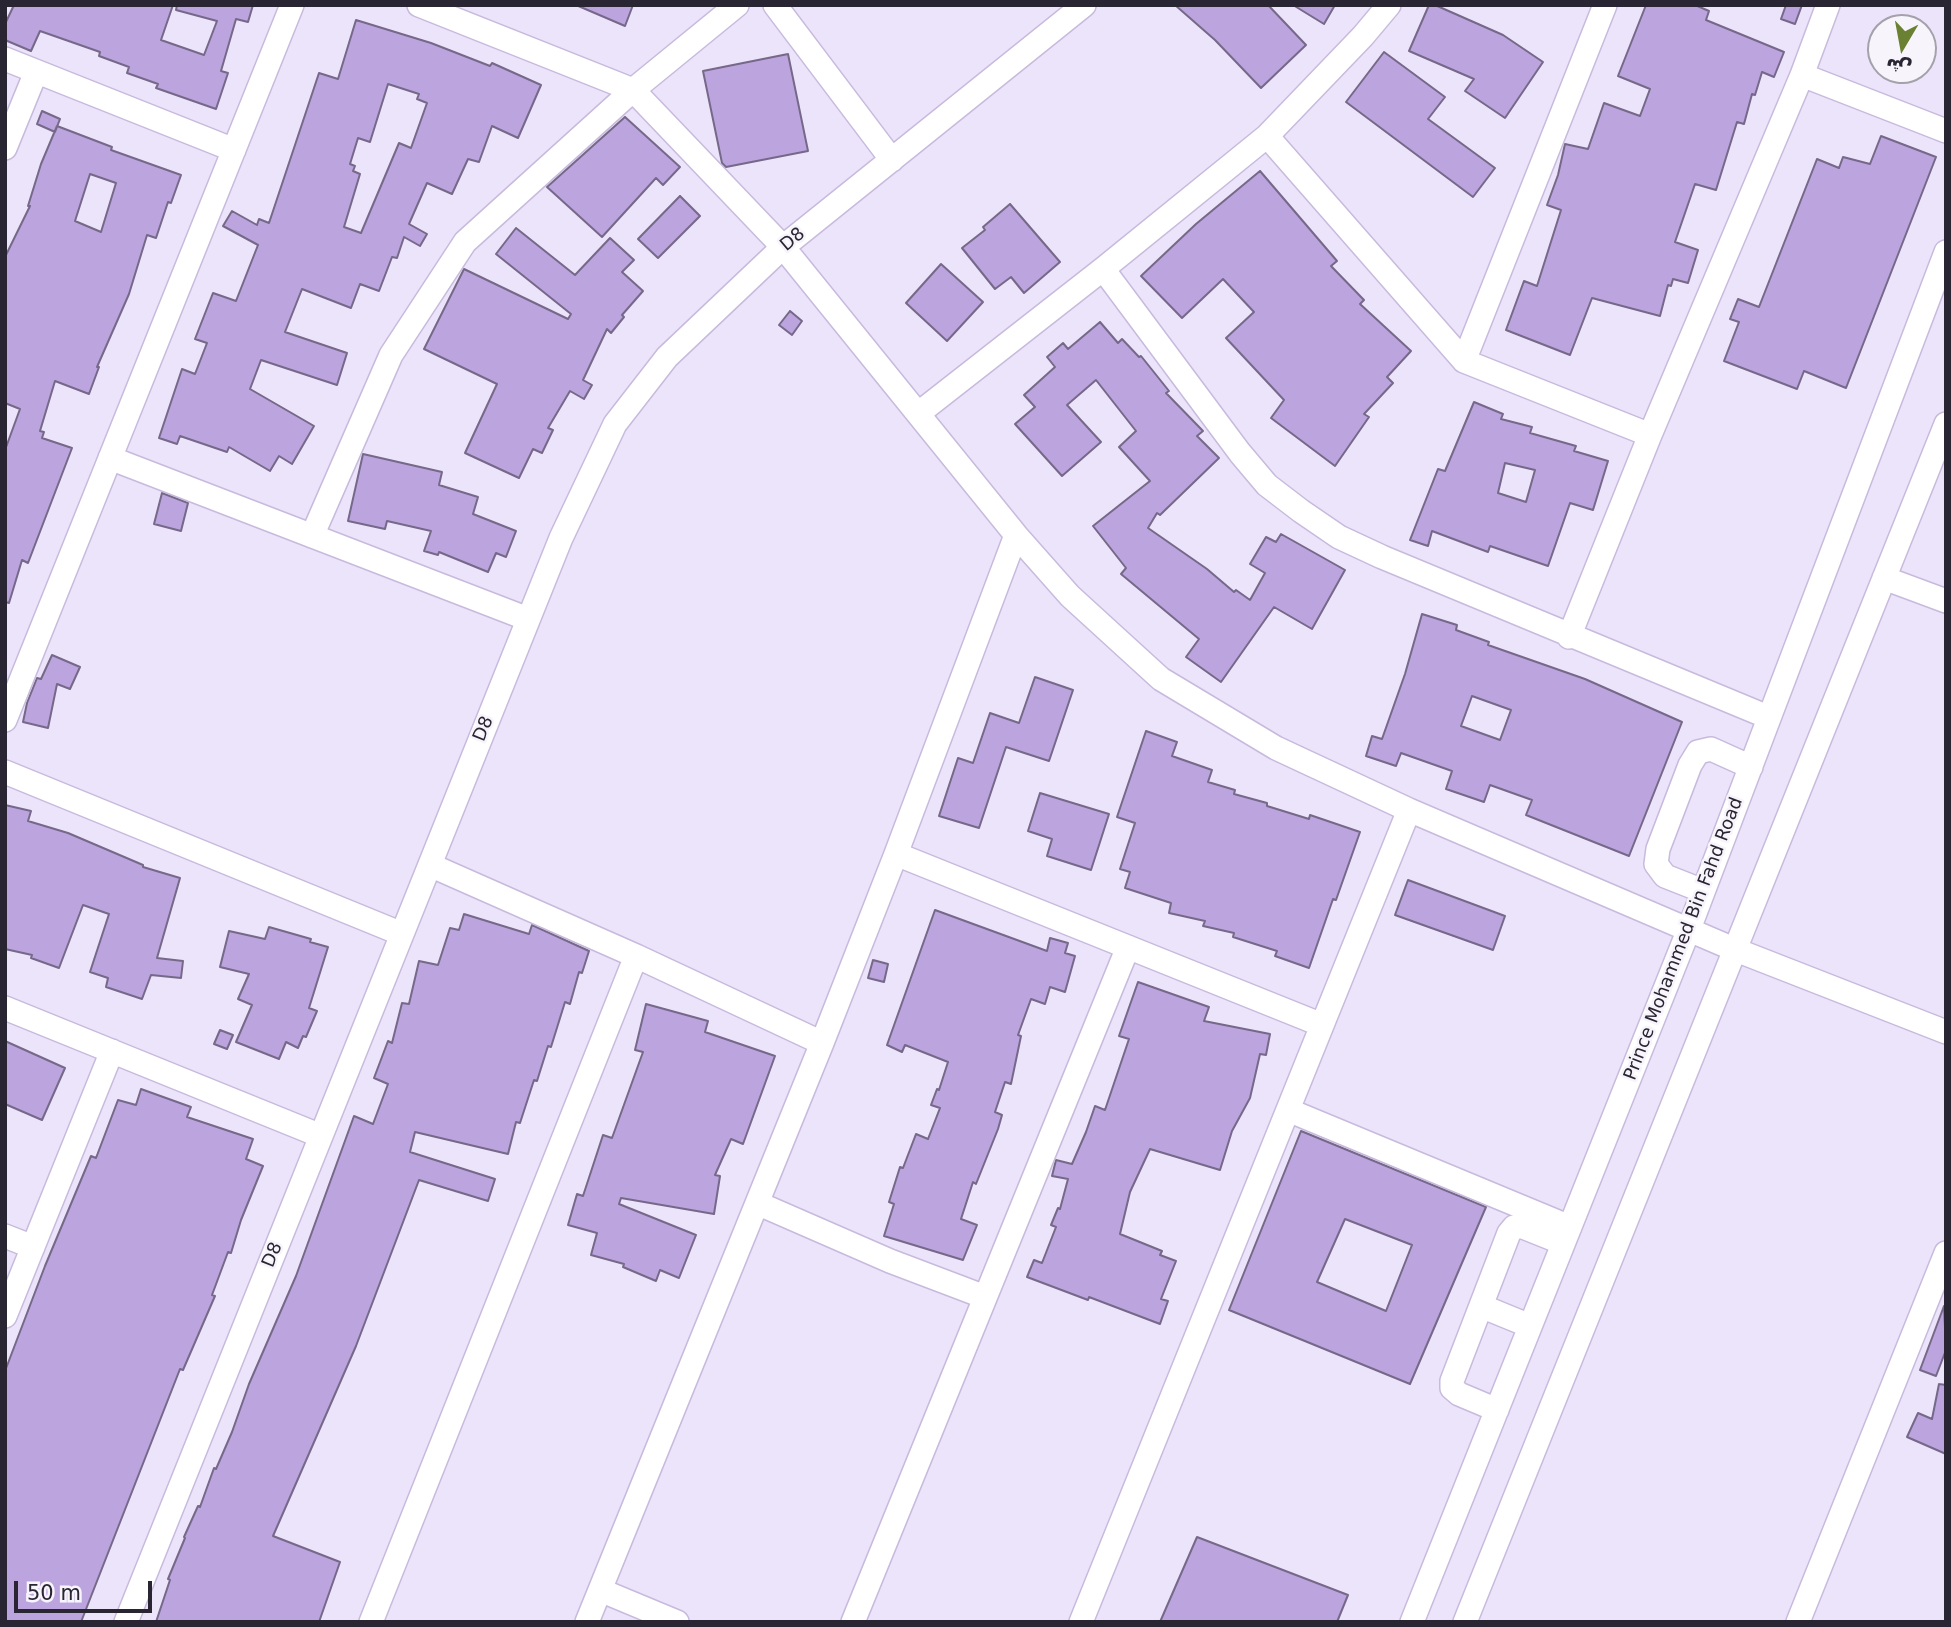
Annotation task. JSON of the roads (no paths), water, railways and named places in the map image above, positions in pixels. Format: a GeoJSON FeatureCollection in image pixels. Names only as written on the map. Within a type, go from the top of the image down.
{"type":"FeatureCollection","features":[{"type":"Feature","properties":{"kind":"street"},"geometry":{"type":"LineString","coordinates":[[5,720],[292,5]]}},
{"type":"Feature","properties":{"kind":"street"},"geometry":{"type":"LineString","coordinates":[[419,5],[633,90],[783,247],[1016,535],[1070,596],[1161,679],[1276,748],[1409,810],[1736,950],[1946,1032]]}},
{"type":"Feature","properties":{"kind":"street"},"geometry":{"type":"LineString","coordinates":[[312,536],[391,355],[465,242],[633,90],[737,5]]}},
{"type":"Feature","properties":{"kind":"street"},"geometry":{"type":"LineString","coordinates":[[775,5],[892,159]]}},
{"type":"Feature","properties":{"kind":"street","name":"D8"},"geometry":{"type":"LineString","coordinates":[[126,1622],[561,538],[615,424],[667,357],[783,247],[1084,5]]}},
{"type":"Feature","properties":{"kind":"street"},"geometry":{"type":"LineString","coordinates":[[919,413],[1104,269],[1267,136],[1363,36],[1389,5]]}},
{"type":"Feature","properties":{"kind":"street"},"geometry":{"type":"LineString","coordinates":[[1464,361],[1605,5]]}},
{"type":"Feature","properties":{"kind":"street"},"geometry":{"type":"LineString","coordinates":[[1569,636],[1650,435],[1802,75],[1828,5]]}},
{"type":"Feature","properties":{"kind":"street"},"geometry":{"type":"LineString","coordinates":[[5,59],[234,150]]}},
{"type":"Feature","properties":{"kind":"street"},"geometry":{"type":"LineString","coordinates":[[5,148],[36,72]]}},
{"type":"Feature","properties":{"kind":"street"},"geometry":{"type":"LineString","coordinates":[[1802,75],[1946,131]]}},
{"type":"Feature","properties":{"kind":"street"},"geometry":{"type":"LineString","coordinates":[[1267,136],[1464,361],[1650,435]]}},
{"type":"Feature","properties":{"kind":"street","name":"Prince Mohammed Bin Fahd Road"},"geometry":{"type":"LineString","coordinates":[[1412,1622],[1689,929],[1946,252]]}},
{"type":"Feature","properties":{"kind":"street"},"geometry":{"type":"LineString","coordinates":[[1104,269],[1240,453],[1268,485],[1339,537],[1768,718]]}},
{"type":"Feature","properties":{"kind":"street"},"geometry":{"type":"LineString","coordinates":[[1465,1622],[1946,424]]}},
{"type":"Feature","properties":{"kind":"street"},"geometry":{"type":"LineString","coordinates":[[110,458],[528,619]]}},
{"type":"Feature","properties":{"kind":"street"},"geometry":{"type":"LineString","coordinates":[[587,1622],[897,854],[1016,535]]}},
{"type":"Feature","properties":{"kind":"street"},"geometry":{"type":"LineString","coordinates":[[1884,578],[1946,601]]}},
{"type":"Feature","properties":{"kind":"street"},"geometry":{"type":"LineString","coordinates":[[1703,891],[1665,876],[1656,864],[1662,837],[1690,765],[1698,752],[1711,749],[1751,766]]}},
{"type":"Feature","properties":{"kind":"street"},"geometry":{"type":"LineString","coordinates":[[5,772],[402,934]]}},
{"type":"Feature","properties":{"kind":"street"},"geometry":{"type":"LineString","coordinates":[[1081,1622],[1409,810]]}},
{"type":"Feature","properties":{"kind":"street"},"geometry":{"type":"LineString","coordinates":[[897,854],[1322,1025]]}},
{"type":"Feature","properties":{"kind":"street"},"geometry":{"type":"LineString","coordinates":[[430,865],[636,956],[822,1043]]}},
{"type":"Feature","properties":{"kind":"street"},"geometry":{"type":"LineString","coordinates":[[852,1622],[1128,947]]}},
{"type":"Feature","properties":{"kind":"street"},"geometry":{"type":"LineString","coordinates":[[371,1622],[636,956]]}},
{"type":"Feature","properties":{"kind":"street"},"geometry":{"type":"LineString","coordinates":[[5,1008],[321,1136]]}},
{"type":"Feature","properties":{"kind":"street"},"geometry":{"type":"LineString","coordinates":[[5,1315],[112,1051]]}},
{"type":"Feature","properties":{"kind":"street"},"geometry":{"type":"LineString","coordinates":[[1288,1110],[1566,1235]]}},
{"type":"Feature","properties":{"kind":"street"},"geometry":{"type":"LineString","coordinates":[[757,1203],[890,1261],[985,1297]]}},
{"type":"Feature","properties":{"kind":"street"},"geometry":{"type":"LineString","coordinates":[[1497,1410],[1459,1394],[1452,1388],[1452,1381],[1509,1233],[1514,1227],[1523,1227],[1566,1235]]}},
{"type":"Feature","properties":{"kind":"street"},"geometry":{"type":"LineString","coordinates":[[5,1236],[33,1247]]}},
{"type":"Feature","properties":{"kind":"street"},"geometry":{"type":"LineString","coordinates":[[1798,1622],[1941,1277],[1946,1253]]}},
{"type":"Feature","properties":{"kind":"street"},"geometry":{"type":"LineString","coordinates":[[1481,1306],[1530,1326]]}},
{"type":"Feature","properties":{"kind":"street"},"geometry":{"type":"LineString","coordinates":[[600,1590],[677,1622]]}}]}
